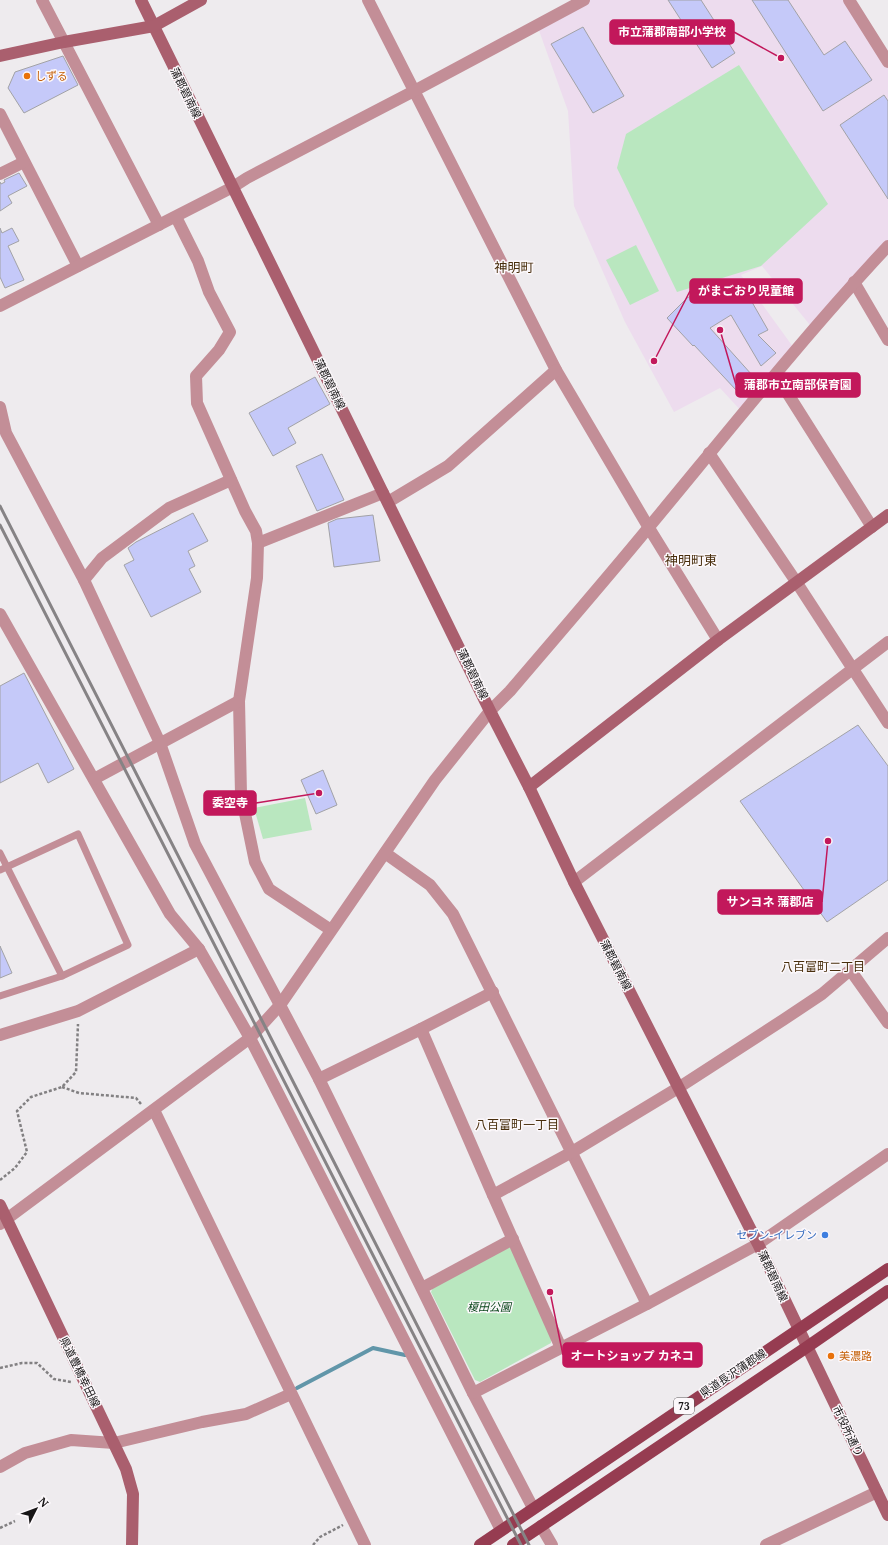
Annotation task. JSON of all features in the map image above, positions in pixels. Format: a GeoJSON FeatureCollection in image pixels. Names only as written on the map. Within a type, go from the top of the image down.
{"type":"FeatureCollection","features":[{"type":"Feature","properties":{"kind":"main road","name":"蒲郡碧南線"},"geometry":{"type":"LineString","coordinates":[[141,0],[490,711],[529,786],[574,882],[758,1244],[808,1348]]}},
{"type":"Feature","properties":{"kind":"main road"},"geometry":{"type":"LineString","coordinates":[[0,56],[64,42],[154,26],[201,0]]}},
{"type":"Feature","properties":{"kind":"main road"},"geometry":{"type":"LineString","coordinates":[[529,786],[718,640],[888,515]]}},
{"type":"Feature","properties":{"kind":"main road","name":"県道豊橋幸田線"},"geometry":{"type":"LineString","coordinates":[[0,1205],[3,1221],[86,1384],[126,1469],[133,1494],[132,1545]]}},
{"type":"Feature","properties":{"kind":"main road","name":"県道長沢蒲郡線"},"geometry":{"type":"LineString","coordinates":[[480,1545],[888,1269]]}},
{"type":"Feature","properties":{"kind":"main road","name":"県道長沢蒲郡線"},"geometry":{"type":"LineString","coordinates":[[513,1545],[808,1348],[888,1291]]}},
{"type":"Feature","properties":{"kind":"main road","name":"市役所通り"},"geometry":{"type":"LineString","coordinates":[[808,1348],[888,1514]]}},
{"type":"Feature","properties":{"kind":"street"},"geometry":{"type":"LineString","coordinates":[[42,0],[159,225]]}},
{"type":"Feature","properties":{"kind":"street"},"geometry":{"type":"LineString","coordinates":[[368,0],[556,370],[649,528],[718,640]]}},
{"type":"Feature","properties":{"kind":"street"},"geometry":{"type":"LineString","coordinates":[[0,306],[176,217],[584,0]]}},
{"type":"Feature","properties":{"kind":"street"},"geometry":{"type":"LineString","coordinates":[[849,0],[888,62]]}},
{"type":"Feature","properties":{"kind":"street"},"geometry":{"type":"LineString","coordinates":[[0,114],[78,266]]}},
{"type":"Feature","properties":{"kind":"street"},"geometry":{"type":"LineString","coordinates":[[0,174],[24,162]]}},
{"type":"Feature","properties":{"kind":"street"},"geometry":{"type":"LineString","coordinates":[[176,217],[198,261],[209,292],[230,332],[219,350],[196,376],[197,403],[245,511],[256,531],[258,543],[257,578],[239,701],[242,794],[255,862],[269,889],[331,930]]}},
{"type":"Feature","properties":{"kind":"street"},"geometry":{"type":"LineString","coordinates":[[3,1221],[250,1038],[280,1005],[435,780],[490,711],[510,691],[649,528],[854,282],[888,246]]}},
{"type":"Feature","properties":{"kind":"street"},"geometry":{"type":"LineString","coordinates":[[854,282],[888,340]]}},
{"type":"Feature","properties":{"kind":"street"},"geometry":{"type":"LineString","coordinates":[[258,543],[386,497],[448,466],[556,370]]}},
{"type":"Feature","properties":{"kind":"street"},"geometry":{"type":"LineString","coordinates":[[776,374],[872,527]]}},
{"type":"Feature","properties":{"kind":"street"},"geometry":{"type":"LineString","coordinates":[[0,407],[6,433],[84,580],[160,743],[195,844],[318,1079],[473,1393],[533,1508]]}},
{"type":"Feature","properties":{"kind":"street"},"geometry":{"type":"LineString","coordinates":[[710,453],[888,723]]}},
{"type":"Feature","properties":{"kind":"street"},"geometry":{"type":"LineString","coordinates":[[84,580],[102,558],[169,508],[232,480]]}},
{"type":"Feature","properties":{"kind":"street"},"geometry":{"type":"LineString","coordinates":[[0,614],[170,914],[199,949],[250,1038],[501,1530]]}},
{"type":"Feature","properties":{"kind":"street"},"geometry":{"type":"LineString","coordinates":[[574,882],[888,642]]}},
{"type":"Feature","properties":{"kind":"street"},"geometry":{"type":"LineString","coordinates":[[94,779],[239,701]]}},
{"type":"Feature","properties":{"kind":"street"},"geometry":{"type":"LineString","coordinates":[[385,853],[430,885],[453,914],[647,1304]]}},
{"type":"Feature","properties":{"kind":"street"},"geometry":{"type":"LineString","coordinates":[[493,1195],[572,1152],[678,1088],[822,994],[851,971],[888,938]]}},
{"type":"Feature","properties":{"kind":"street"},"geometry":{"type":"LineString","coordinates":[[0,1035],[78,1011],[199,949]]}},
{"type":"Feature","properties":{"kind":"street"},"geometry":{"type":"LineString","coordinates":[[851,971],[888,1022]]}},
{"type":"Feature","properties":{"kind":"street"},"geometry":{"type":"LineString","coordinates":[[318,1079],[421,1030],[493,992]]}},
{"type":"Feature","properties":{"kind":"street"},"geometry":{"type":"LineString","coordinates":[[421,1030],[561,1348]]}},
{"type":"Feature","properties":{"kind":"street"},"geometry":{"type":"LineString","coordinates":[[151,1112],[292,1394],[365,1545]]}},
{"type":"Feature","properties":{"kind":"street"},"geometry":{"type":"LineString","coordinates":[[473,1393],[647,1304],[758,1244],[888,1154]]}},
{"type":"Feature","properties":{"kind":"street"},"geometry":{"type":"LineString","coordinates":[[422,1288],[513,1239]]}},
{"type":"Feature","properties":{"kind":"street"},"geometry":{"type":"LineString","coordinates":[[0,1467],[25,1453],[71,1440],[114,1443],[202,1422],[246,1414],[292,1394]]}},
{"type":"Feature","properties":{"kind":"street"},"geometry":{"type":"LineString","coordinates":[[766,1545],[789,1540],[877,1492]]}},
{"type":"Feature","properties":{"kind":"street"},"geometry":{"type":"LineString","coordinates":[[541,1526],[552,1545]]}},
{"type":"Feature","properties":{"kind":"lane"},"geometry":{"type":"LineString","coordinates":[[0,996],[62,976],[128,945],[78,834],[4,868]]}},
{"type":"Feature","properties":{"kind":"lane"},"geometry":{"type":"LineString","coordinates":[[0,853],[4,868],[62,976]]}},
{"type":"Feature","properties":{"kind":"path"},"geometry":{"type":"LineString","coordinates":[[0,1180],[15,1168],[26,1152],[17,1111],[31,1097],[62,1087],[76,1072],[78,1053],[78,1011]]}},
{"type":"Feature","properties":{"kind":"path"},"geometry":{"type":"LineString","coordinates":[[62,1087],[79,1093],[136,1098],[151,1112]]}},
{"type":"Feature","properties":{"kind":"path"},"geometry":{"type":"LineString","coordinates":[[0,1368],[22,1363],[37,1363],[54,1379],[86,1384]]}},
{"type":"Feature","properties":{"kind":"path"},"geometry":{"type":"LineString","coordinates":[[313,1545],[320,1537],[352,1520]]}},
{"type":"Feature","properties":{"kind":"path"},"geometry":{"type":"LineString","coordinates":[[0,1528],[15,1521]]}},
{"type":"Feature","properties":{"kind":"shaded area"},"geometry":{"type":"Polygon","coordinates":[[[585,0],[849,0],[888,62],[888,248],[814,330],[762,266],[741,275],[796,351],[743,413],[720,388],[674,412],[625,322],[574,206],[568,111],[537,25],[585,0]]]}},
{"type":"Feature","properties":{"kind":"green space"},"geometry":{"type":"Polygon","coordinates":[[[739,65],[828,204],[761,266],[677,292],[617,168],[626,134],[739,65]]]}},
{"type":"Feature","properties":{"kind":"green space"},"geometry":{"type":"Polygon","coordinates":[[[636,245],[659,291],[630,305],[606,260],[636,245]]]}},
{"type":"Feature","properties":{"kind":"green space"},"geometry":{"type":"Polygon","coordinates":[[[305,798],[312,830],[263,839],[254,808],[305,798]]]}},
{"type":"Feature","properties":{"kind":"green space","name":"榎田公園"},"geometry":{"type":"Polygon","coordinates":[[[506,1245],[511,1247],[551,1338],[551,1343],[480,1382],[475,1380],[431,1292],[434,1285],[506,1245]]]}},
{"type":"Feature","properties":{"kind":"building"},"geometry":{"type":"Polygon","coordinates":[[[668,0],[701,0],[735,53],[712,68],[668,0]]]}},
{"type":"Feature","properties":{"kind":"building"},"geometry":{"type":"Polygon","coordinates":[[[752,0],[788,0],[824,55],[845,41],[872,80],[823,111],[752,0]]]}},
{"type":"Feature","properties":{"kind":"building"},"geometry":{"type":"Polygon","coordinates":[[[583,27],[624,96],[593,113],[551,44],[583,27]]]}},
{"type":"Feature","properties":{"kind":"building"},"geometry":{"type":"Polygon","coordinates":[[[63,56],[78,85],[24,113],[8,88],[15,72],[63,56]]]}},
{"type":"Feature","properties":{"kind":"building"},"geometry":{"type":"Polygon","coordinates":[[[884,95],[888,101],[888,199],[840,125],[884,95]]]}},
{"type":"Feature","properties":{"kind":"building"},"geometry":{"type":"Polygon","coordinates":[[[19,173],[27,186],[8,196],[12,203],[0,211],[0,182],[1,184],[5,182],[4,180],[19,173]]]}},
{"type":"Feature","properties":{"kind":"building"},"geometry":{"type":"Polygon","coordinates":[[[0,228],[2,233],[12,228],[19,241],[8,246],[24,280],[5,288],[0,277],[0,228]]]}},
{"type":"Feature","properties":{"kind":"building"},"geometry":{"type":"Polygon","coordinates":[[[741,283],[768,330],[758,335],[776,353],[761,366],[731,315],[710,328],[752,375],[736,390],[667,318],[687,298],[708,287],[714,298],[741,283]]]}},
{"type":"Feature","properties":{"kind":"building"},"geometry":{"type":"Polygon","coordinates":[[[315,377],[330,404],[288,428],[296,443],[273,456],[249,413],[315,377]]]}},
{"type":"Feature","properties":{"kind":"building"},"geometry":{"type":"Polygon","coordinates":[[[322,454],[344,500],[317,511],[296,466],[322,454]]]}},
{"type":"Feature","properties":{"kind":"building"},"geometry":{"type":"Polygon","coordinates":[[[193,513],[208,541],[188,551],[195,566],[189,569],[201,592],[151,617],[124,565],[134,560],[128,548],[136,542],[193,513]]]}},
{"type":"Feature","properties":{"kind":"building"},"geometry":{"type":"Polygon","coordinates":[[[373,515],[380,561],[334,567],[328,523],[337,519],[373,515]]]}},
{"type":"Feature","properties":{"kind":"building"},"geometry":{"type":"Polygon","coordinates":[[[24,673],[74,769],[48,783],[38,763],[0,783],[0,686],[24,673]]]}},
{"type":"Feature","properties":{"kind":"building"},"geometry":{"type":"Polygon","coordinates":[[[858,725],[888,766],[888,880],[827,922],[740,801],[858,725]]]}},
{"type":"Feature","properties":{"kind":"building"},"geometry":{"type":"Polygon","coordinates":[[[323,770],[337,805],[316,814],[301,780],[323,770]]]}},
{"type":"Feature","properties":{"kind":"building"},"geometry":{"type":"Polygon","coordinates":[[[0,946],[12,973],[0,978],[0,946]]]}},
{"type":"Feature","properties":{"kind":"waterway"},"geometry":{"type":"LineString","coordinates":[[297,1388],[373,1348],[405,1355]]}},
{"type":"Feature","properties":{"kind":"railway"},"geometry":{"type":"LineString","coordinates":[[0,506],[529,1545]]}},
{"type":"Feature","properties":{"kind":"railway"},"geometry":{"type":"LineString","coordinates":[[0,525],[521,1545]]}},
{"type":"Feature","properties":{"kind":"place","name":"市立蒲郡南部小学校"},"geometry":{"type":"Point","coordinates":[781,58]}},
{"type":"Feature","properties":{"kind":"place","name":"しずる"},"geometry":{"type":"Point","coordinates":[27,76]}},
{"type":"Feature","properties":{"kind":"place","name":"蒲郡市立南部保育園"},"geometry":{"type":"Point","coordinates":[720,330]}},
{"type":"Feature","properties":{"kind":"place","name":"がまごおり児童館"},"geometry":{"type":"Point","coordinates":[654,361]}},
{"type":"Feature","properties":{"kind":"place","name":"委空寺"},"geometry":{"type":"Point","coordinates":[319,793]}},
{"type":"Feature","properties":{"kind":"place","name":"サンヨネ 蒲郡店"},"geometry":{"type":"Point","coordinates":[828,841]}},
{"type":"Feature","properties":{"kind":"place","name":"セブン-イレブン"},"geometry":{"type":"Point","coordinates":[825,1235]}},
{"type":"Feature","properties":{"kind":"place","name":"オートショップ カネコ"},"geometry":{"type":"Point","coordinates":[550,1292]}},
{"type":"Feature","properties":{"kind":"place","name":"美濃路"},"geometry":{"type":"Point","coordinates":[831,1356]}},
{"type":"Feature","properties":{"kind":"district","name":"神明町"},"geometry":{"type":"Point","coordinates":[514,267]}},
{"type":"Feature","properties":{"kind":"district","name":"神明町東"},"geometry":{"type":"Point","coordinates":[691,560]}},
{"type":"Feature","properties":{"kind":"district","name":"八百富町二丁目"},"geometry":{"type":"Point","coordinates":[823,967]}},
{"type":"Feature","properties":{"kind":"district","name":"八百富町一丁目"},"geometry":{"type":"Point","coordinates":[517,1125]}}]}
